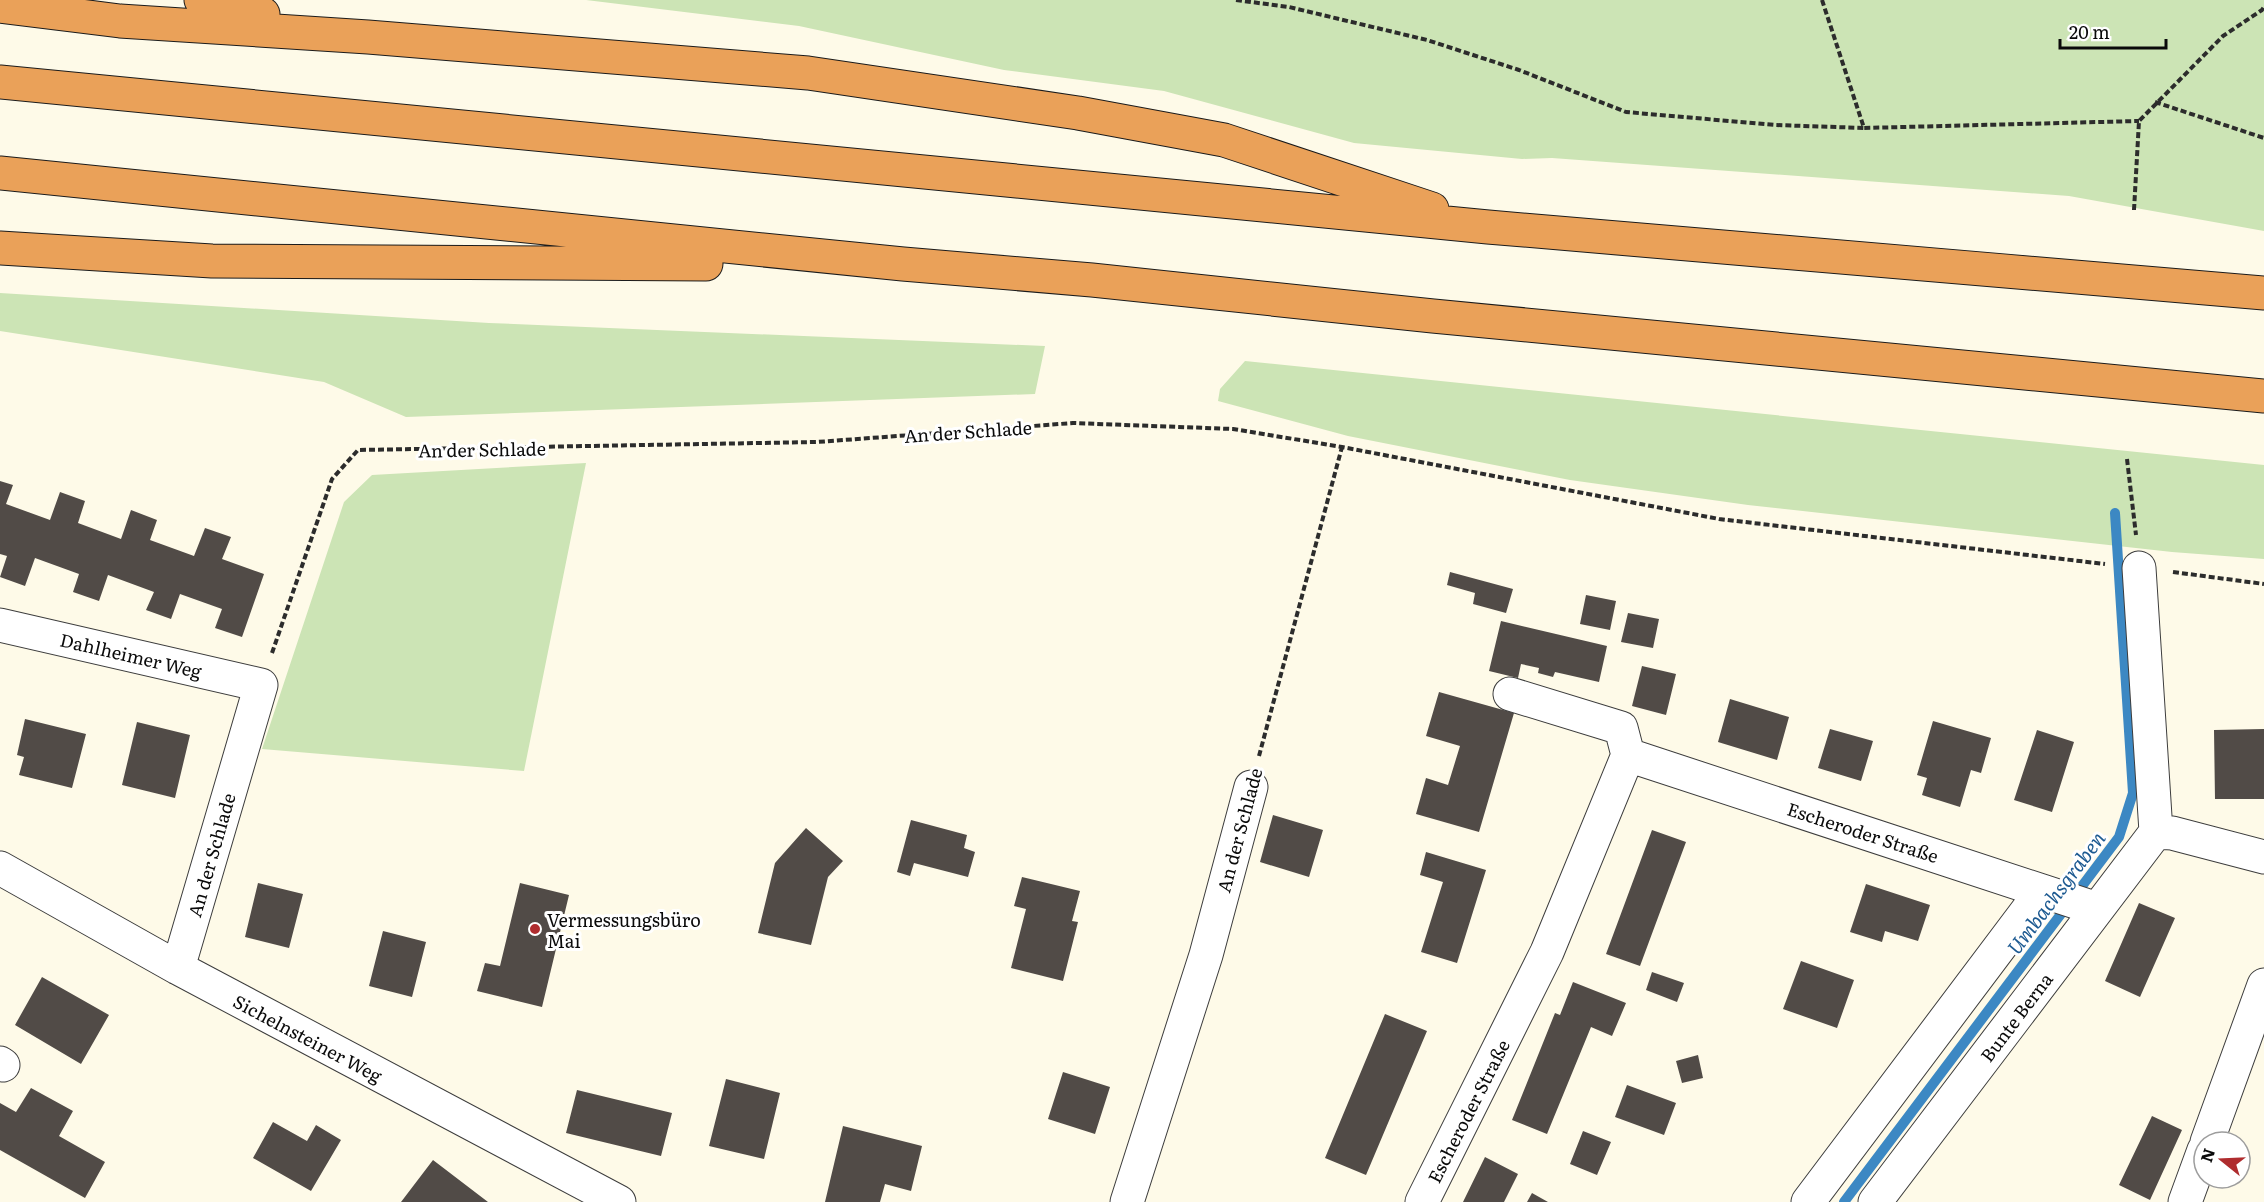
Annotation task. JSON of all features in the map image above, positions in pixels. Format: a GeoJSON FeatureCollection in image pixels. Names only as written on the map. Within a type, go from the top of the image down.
{"type":"FeatureCollection","features":[{"type":"Feature","properties":{"kind":"highway"},"geometry":{"type":"LineString","coordinates":[[201,0],[368,38]]}},
{"type":"Feature","properties":{"kind":"highway"},"geometry":{"type":"LineString","coordinates":[[0,6],[120,21],[808,73],[1078,113],[1224,140],[1488,227]]}},
{"type":"Feature","properties":{"kind":"highway"},"geometry":{"type":"LineString","coordinates":[[0,82],[1488,227],[2264,293]]}},
{"type":"Feature","properties":{"kind":"highway"},"geometry":{"type":"LineString","coordinates":[[0,173],[903,264],[1092,280],[1445,317],[2264,396]]}},
{"type":"Feature","properties":{"kind":"highway"},"geometry":{"type":"LineString","coordinates":[[0,248],[212,261],[903,264]]}},
{"type":"Feature","properties":{"kind":"street"},"geometry":{"type":"LineString","coordinates":[[2139,568],[2156,832],[2172,833],[2264,857]]}},
{"type":"Feature","properties":{"kind":"street","name":"Dahlheimer Weg"},"geometry":{"type":"LineString","coordinates":[[0,625],[261,685]]}},
{"type":"Feature","properties":{"kind":"street","name":"An der Schlade"},"geometry":{"type":"LineString","coordinates":[[178,968],[261,685]]}},
{"type":"Feature","properties":{"kind":"street"},"geometry":{"type":"LineString","coordinates":[[1510,694],[1621,729],[1628,755]]}},
{"type":"Feature","properties":{"kind":"street","name":"Escheroder Straße"},"geometry":{"type":"LineString","coordinates":[[1422,1202],[1547,952],[1628,755],[2092,908]]}},
{"type":"Feature","properties":{"kind":"street","name":"An der Schlade"},"geometry":{"type":"LineString","coordinates":[[1127,1202],[1206,955],[1251,787]]}},
{"type":"Feature","properties":{"kind":"street","name":"Bunte Berna"},"geometry":{"type":"LineString","coordinates":[[1875,1202],[2092,908],[2156,832]]}},
{"type":"Feature","properties":{"kind":"street","name":"Sichelnsteiner Weg"},"geometry":{"type":"LineString","coordinates":[[0,868],[178,968],[619,1202]]}},
{"type":"Feature","properties":{"kind":"street"},"geometry":{"type":"LineString","coordinates":[[1808,1202],[2049,894]]}},
{"type":"Feature","properties":{"kind":"street"},"geometry":{"type":"LineString","coordinates":[[2211,1130],[2264,985]]}},
{"type":"Feature","properties":{"kind":"street"},"geometry":{"type":"LineString","coordinates":[[2185,1202],[2192,1183]]}},
{"type":"Feature","properties":{"kind":"path"},"geometry":{"type":"LineString","coordinates":[[1236,0],[1289,7],[1427,40],[1519,70],[1626,112],[1775,125],[1864,128],[2139,121]]}},
{"type":"Feature","properties":{"kind":"path"},"geometry":{"type":"LineString","coordinates":[[1822,0],[1864,128]]}},
{"type":"Feature","properties":{"kind":"path"},"geometry":{"type":"LineString","coordinates":[[2133,210],[2139,121],[2155,102],[2223,36],[2264,7]]}},
{"type":"Feature","properties":{"kind":"path"},"geometry":{"type":"LineString","coordinates":[[2155,102],[2264,138]]}},
{"type":"Feature","properties":{"kind":"path","name":"An der Schlade"},"geometry":{"type":"LineString","coordinates":[[261,685],[333,479],[358,450],[817,442],[1073,423],[1233,429],[1342,447],[1251,787]]}},
{"type":"Feature","properties":{"kind":"path"},"geometry":{"type":"LineString","coordinates":[[1342,447],[1719,519],[2096,563]]}},
{"type":"Feature","properties":{"kind":"path"},"geometry":{"type":"LineString","coordinates":[[2127,459],[2139,568],[2264,584]]}},
{"type":"Feature","properties":{"kind":"green space"},"geometry":{"type":"Polygon","coordinates":[[[586,0],[2264,0],[2264,231],[2069,196],[1552,158],[1522,159],[1354,143],[1164,91],[1004,70],[799,26],[586,0]]]}},
{"type":"Feature","properties":{"kind":"green space"},"geometry":{"type":"Polygon","coordinates":[[[0,293],[489,323],[1045,346],[1035,394],[406,417],[324,382],[0,331],[0,293]]]}},
{"type":"Feature","properties":{"kind":"green space"},"geometry":{"type":"Polygon","coordinates":[[[1245,361],[2264,465],[2264,559],[2172,552],[1748,505],[1570,480],[1348,436],[1218,401],[1220,389],[1245,361]]]}},
{"type":"Feature","properties":{"kind":"green space"},"geometry":{"type":"Polygon","coordinates":[[[586,463],[524,771],[262,749],[344,502],[372,475],[586,463]]]}},
{"type":"Feature","properties":{"kind":"building"},"geometry":{"type":"Polygon","coordinates":[[[0,481],[13,485],[6,504],[50,520],[60,492],[85,501],[78,523],[121,539],[131,510],[157,520],[150,540],[194,556],[205,528],[231,537],[222,559],[264,574],[242,637],[215,628],[222,609],[180,594],[171,619],[146,610],[154,592],[108,575],[99,601],[73,592],[79,574],[35,558],[25,586],[0,577],[7,556],[0,554],[0,481]]]}},
{"type":"Feature","properties":{"kind":"building"},"geometry":{"type":"Polygon","coordinates":[[[1450,572],[1513,589],[1506,613],[1473,604],[1475,593],[1447,585],[1450,572]]]}},
{"type":"Feature","properties":{"kind":"building"},"geometry":{"type":"Polygon","coordinates":[[[1586,595],[1616,601],[1610,630],[1580,624],[1586,595]]]}},
{"type":"Feature","properties":{"kind":"building"},"geometry":{"type":"Polygon","coordinates":[[[1628,613],[1659,619],[1653,648],[1621,642],[1628,613]]]}},
{"type":"Feature","properties":{"kind":"building"},"geometry":{"type":"Polygon","coordinates":[[[1501,621],[1607,646],[1599,682],[1555,672],[1553,677],[1538,673],[1539,668],[1521,664],[1518,678],[1489,671],[1501,621]]]}},
{"type":"Feature","properties":{"kind":"building"},"geometry":{"type":"Polygon","coordinates":[[[1642,666],[1676,674],[1666,715],[1632,706],[1642,666]]]}},
{"type":"Feature","properties":{"kind":"building"},"geometry":{"type":"Polygon","coordinates":[[[1439,692],[1514,713],[1479,832],[1416,814],[1426,778],[1448,785],[1460,746],[1426,736],[1439,692]]]}},
{"type":"Feature","properties":{"kind":"building"},"geometry":{"type":"Polygon","coordinates":[[[1730,699],[1789,717],[1777,760],[1718,742],[1730,699]]]}},
{"type":"Feature","properties":{"kind":"building"},"geometry":{"type":"Polygon","coordinates":[[[25,719],[86,734],[72,788],[19,775],[24,757],[17,755],[25,719]]]}},
{"type":"Feature","properties":{"kind":"building"},"geometry":{"type":"Polygon","coordinates":[[[1933,721],[1991,738],[1981,773],[1971,770],[1960,807],[1922,795],[1927,778],[1917,775],[1933,721]]]}},
{"type":"Feature","properties":{"kind":"building"},"geometry":{"type":"Polygon","coordinates":[[[137,722],[190,735],[175,798],[122,785],[137,722]]]}},
{"type":"Feature","properties":{"kind":"building"},"geometry":{"type":"Polygon","coordinates":[[[1830,729],[1873,741],[1861,781],[1818,768],[1830,729]]]}},
{"type":"Feature","properties":{"kind":"building"},"geometry":{"type":"Polygon","coordinates":[[[2264,729],[2264,799],[2215,799],[2214,730],[2264,729]]]}},
{"type":"Feature","properties":{"kind":"building"},"geometry":{"type":"Polygon","coordinates":[[[2037,730],[2074,742],[2052,812],[2014,800],[2037,730]]]}},
{"type":"Feature","properties":{"kind":"building"},"geometry":{"type":"Polygon","coordinates":[[[1273,815],[1323,830],[1309,877],[1260,862],[1273,815]]]}},
{"type":"Feature","properties":{"kind":"building"},"geometry":{"type":"Polygon","coordinates":[[[911,820],[967,835],[964,848],[975,852],[968,877],[914,863],[910,876],[897,872],[911,820]]]}},
{"type":"Feature","properties":{"kind":"building"},"geometry":{"type":"Polygon","coordinates":[[[806,828],[843,861],[828,877],[811,945],[758,933],[775,863],[806,828]]]}},
{"type":"Feature","properties":{"kind":"building"},"geometry":{"type":"Polygon","coordinates":[[[1652,830],[1686,842],[1640,966],[1606,954],[1652,830]]]}},
{"type":"Feature","properties":{"kind":"building"},"geometry":{"type":"Polygon","coordinates":[[[1426,852],[1486,870],[1457,963],[1421,952],[1443,882],[1420,875],[1426,852]]]}},
{"type":"Feature","properties":{"kind":"building"},"geometry":{"type":"Polygon","coordinates":[[[1022,877],[1080,891],[1072,921],[1078,922],[1063,981],[1011,968],[1026,909],[1014,906],[1022,877]]]}},
{"type":"Feature","properties":{"kind":"building"},"geometry":{"type":"Polygon","coordinates":[[[258,883],[303,894],[289,948],[245,937],[258,883]]]}},
{"type":"Feature","properties":{"kind":"building","name":"Vermessungsbüro Mai"},"geometry":{"type":"Polygon","coordinates":[[[520,883],[569,895],[542,1007],[477,991],[485,963],[500,966],[520,883]]]}},
{"type":"Feature","properties":{"kind":"building"},"geometry":{"type":"Polygon","coordinates":[[[1866,884],[1930,905],[1918,941],[1885,931],[1882,942],[1850,932],[1866,884]]]}},
{"type":"Feature","properties":{"kind":"building"},"geometry":{"type":"Polygon","coordinates":[[[2139,903],[2175,918],[2140,997],[2105,981],[2139,903]]]}},
{"type":"Feature","properties":{"kind":"building"},"geometry":{"type":"Polygon","coordinates":[[[383,931],[426,942],[412,997],[369,986],[383,931]]]}},
{"type":"Feature","properties":{"kind":"building"},"geometry":{"type":"Polygon","coordinates":[[[1801,961],[1854,980],[1837,1028],[1783,1009],[1801,961]]]}},
{"type":"Feature","properties":{"kind":"building"},"geometry":{"type":"Polygon","coordinates":[[[1652,972],[1684,983],[1677,1002],[1646,990],[1652,972]]]}},
{"type":"Feature","properties":{"kind":"building"},"geometry":{"type":"Polygon","coordinates":[[[42,977],[109,1015],[81,1064],[15,1025],[42,977]]]}},
{"type":"Feature","properties":{"kind":"building"},"geometry":{"type":"Polygon","coordinates":[[[1573,982],[1626,1003],[1612,1036],[1591,1027],[1547,1134],[1512,1120],[1555,1013],[1560,1015],[1573,982]]]}},
{"type":"Feature","properties":{"kind":"building"},"geometry":{"type":"Polygon","coordinates":[[[1385,1014],[1427,1031],[1366,1175],[1325,1158],[1385,1014]]]}},
{"type":"Feature","properties":{"kind":"building"},"geometry":{"type":"Polygon","coordinates":[[[1698,1055],[1703,1078],[1682,1083],[1676,1061],[1698,1055]]]}},
{"type":"Feature","properties":{"kind":"building"},"geometry":{"type":"Polygon","coordinates":[[[1063,1072],[1110,1087],[1095,1134],[1048,1119],[1063,1072]]]}},
{"type":"Feature","properties":{"kind":"building"},"geometry":{"type":"Polygon","coordinates":[[[726,1079],[780,1093],[764,1159],[709,1146],[726,1079]]]}},
{"type":"Feature","properties":{"kind":"building"},"geometry":{"type":"Polygon","coordinates":[[[1627,1085],[1676,1103],[1664,1135],[1615,1117],[1627,1085]]]}},
{"type":"Feature","properties":{"kind":"building"},"geometry":{"type":"Polygon","coordinates":[[[31,1088],[73,1111],[59,1136],[105,1162],[85,1198],[0,1150],[0,1103],[16,1112],[31,1088]]]}},
{"type":"Feature","properties":{"kind":"building"},"geometry":{"type":"Polygon","coordinates":[[[577,1090],[672,1113],[661,1156],[566,1133],[577,1090]]]}},
{"type":"Feature","properties":{"kind":"building"},"geometry":{"type":"Polygon","coordinates":[[[2152,1116],[2182,1130],[2150,1200],[2119,1185],[2152,1116]]]}},
{"type":"Feature","properties":{"kind":"building"},"geometry":{"type":"Polygon","coordinates":[[[273,1122],[307,1141],[316,1125],[341,1140],[311,1191],[253,1158],[273,1122]]]}},
{"type":"Feature","properties":{"kind":"building"},"geometry":{"type":"Polygon","coordinates":[[[843,1126],[922,1146],[911,1191],[885,1184],[880,1202],[825,1202],[843,1126]]]}},
{"type":"Feature","properties":{"kind":"building"},"geometry":{"type":"Polygon","coordinates":[[[1583,1131],[1611,1142],[1597,1175],[1570,1164],[1583,1131]]]}},
{"type":"Feature","properties":{"kind":"building"},"geometry":{"type":"Polygon","coordinates":[[[1485,1157],[1518,1174],[1504,1202],[1463,1202],[1485,1157]]]}},
{"type":"Feature","properties":{"kind":"building"},"geometry":{"type":"Polygon","coordinates":[[[433,1160],[488,1202],[401,1202],[433,1160]]]}},
{"type":"Feature","properties":{"kind":"building"},"geometry":{"type":"Polygon","coordinates":[[[1532,1193],[1548,1202],[1527,1202],[1532,1193]]]}},
{"type":"Feature","properties":{"kind":"waterway","name":"Umbachsgraben"},"geometry":{"type":"LineString","coordinates":[[1844,1202],[2119,837],[2133,793],[2115,513]]}},
{"type":"Feature","properties":{"kind":"place","name":"Vermessungsbüro Mai"},"geometry":{"type":"Point","coordinates":[535,929]}}]}
